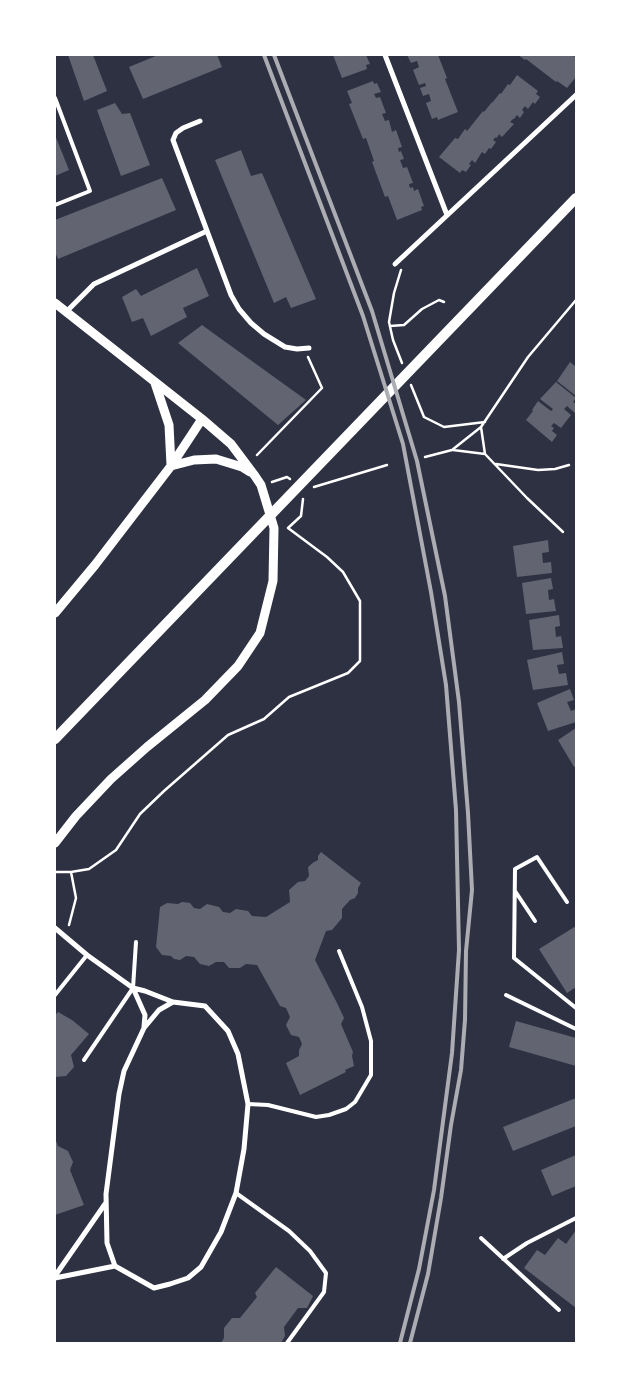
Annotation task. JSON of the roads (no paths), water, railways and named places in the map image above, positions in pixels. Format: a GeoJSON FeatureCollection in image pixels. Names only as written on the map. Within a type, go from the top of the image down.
{"type":"FeatureCollection","features":[{"type":"Feature","properties":{"kind":"main road"},"geometry":{"type":"LineString","coordinates":[[55,739],[428,354],[576,198]]}},
{"type":"Feature","properties":{"kind":"street"},"geometry":{"type":"LineString","coordinates":[[385,55],[447,215]]}},
{"type":"Feature","properties":{"kind":"street"},"geometry":{"type":"LineString","coordinates":[[395,264],[576,95]]}},
{"type":"Feature","properties":{"kind":"street"},"geometry":{"type":"LineString","coordinates":[[200,121],[183,128],[176,133],[173,140],[231,294],[239,309],[252,323],[273,340],[285,347],[306,348]]}},
{"type":"Feature","properties":{"kind":"street"},"geometry":{"type":"LineString","coordinates":[[66,312],[94,284],[207,231]]}},
{"type":"Feature","properties":{"kind":"street"},"geometry":{"type":"LineString","coordinates":[[55,303],[231,444],[261,485],[274,528],[273,581],[260,633],[238,666],[204,700],[111,779],[76,816],[55,843]]}},
{"type":"Feature","properties":{"kind":"street"},"geometry":{"type":"LineString","coordinates":[[155,383],[169,425],[171,466]]}},
{"type":"Feature","properties":{"kind":"street"},"geometry":{"type":"LineString","coordinates":[[55,613],[95,565],[171,466],[202,419]]}},
{"type":"Feature","properties":{"kind":"street"},"geometry":{"type":"LineString","coordinates":[[171,466],[194,460],[216,460],[242,467],[255,476]]}},
{"type":"Feature","properties":{"kind":"street"},"geometry":{"type":"LineString","coordinates":[[55,928],[87,955],[133,988],[173,1002],[205,1006],[228,1031],[238,1054],[248,1104],[244,1149],[236,1193],[221,1232],[201,1267],[188,1278],[154,1288],[115,1266],[55,1277]]}},
{"type":"Feature","properties":{"kind":"street"},"geometry":{"type":"LineString","coordinates":[[133,988],[145,1015],[144,1028]]}},
{"type":"Feature","properties":{"kind":"street"},"geometry":{"type":"LineString","coordinates":[[115,1266],[107,1243],[106,1194],[119,1094],[124,1071],[144,1028],[159,1010],[173,1002]]}},
{"type":"Feature","properties":{"kind":"street"},"geometry":{"type":"LineString","coordinates":[[55,1277],[106,1203]]}},
{"type":"Feature","properties":{"kind":"lane"},"geometry":{"type":"LineString","coordinates":[[55,98],[90,191],[55,205]]}},
{"type":"Feature","properties":{"kind":"lane"},"geometry":{"type":"LineString","coordinates":[[567,902],[537,857],[515,869],[514,958],[576,1008]]}},
{"type":"Feature","properties":{"kind":"lane"},"geometry":{"type":"LineString","coordinates":[[515,891],[535,921]]}},
{"type":"Feature","properties":{"kind":"lane"},"geometry":{"type":"LineString","coordinates":[[84,1060],[133,988],[136,942]]}},
{"type":"Feature","properties":{"kind":"lane"},"geometry":{"type":"LineString","coordinates":[[248,1104],[268,1106],[316,1117],[329,1115],[346,1109],[355,1102],[371,1076],[371,1041],[362,1007],[339,951]]}},
{"type":"Feature","properties":{"kind":"lane"},"geometry":{"type":"LineString","coordinates":[[55,996],[87,955]]}},
{"type":"Feature","properties":{"kind":"lane"},"geometry":{"type":"LineString","coordinates":[[506,995],[576,1030]]}},
{"type":"Feature","properties":{"kind":"lane"},"geometry":{"type":"LineString","coordinates":[[236,1193],[289,1231],[310,1251],[326,1273],[324,1292],[287,1343]]}},
{"type":"Feature","properties":{"kind":"lane"},"geometry":{"type":"LineString","coordinates":[[504,1259],[526,1243],[576,1218]]}},
{"type":"Feature","properties":{"kind":"lane"},"geometry":{"type":"LineString","coordinates":[[481,1238],[559,1310]]}},
{"type":"Feature","properties":{"kind":"lane"},"geometry":{"type":"LineString","coordinates":[[55,1264],[60,1268]]}},
{"type":"Feature","properties":{"kind":"railway"},"geometry":{"type":"LineString","coordinates":[[264,55],[363,316],[403,444],[431,592],[446,685],[456,810],[459,950],[452,1053],[434,1190],[419,1269],[400,1343]]}},
{"type":"Feature","properties":{"kind":"railway"},"geometry":{"type":"LineString","coordinates":[[274,55],[372,311],[417,461],[445,596],[459,702],[472,890],[466,951],[465,1020],[461,1070],[441,1198],[428,1274],[410,1343]]}}]}
